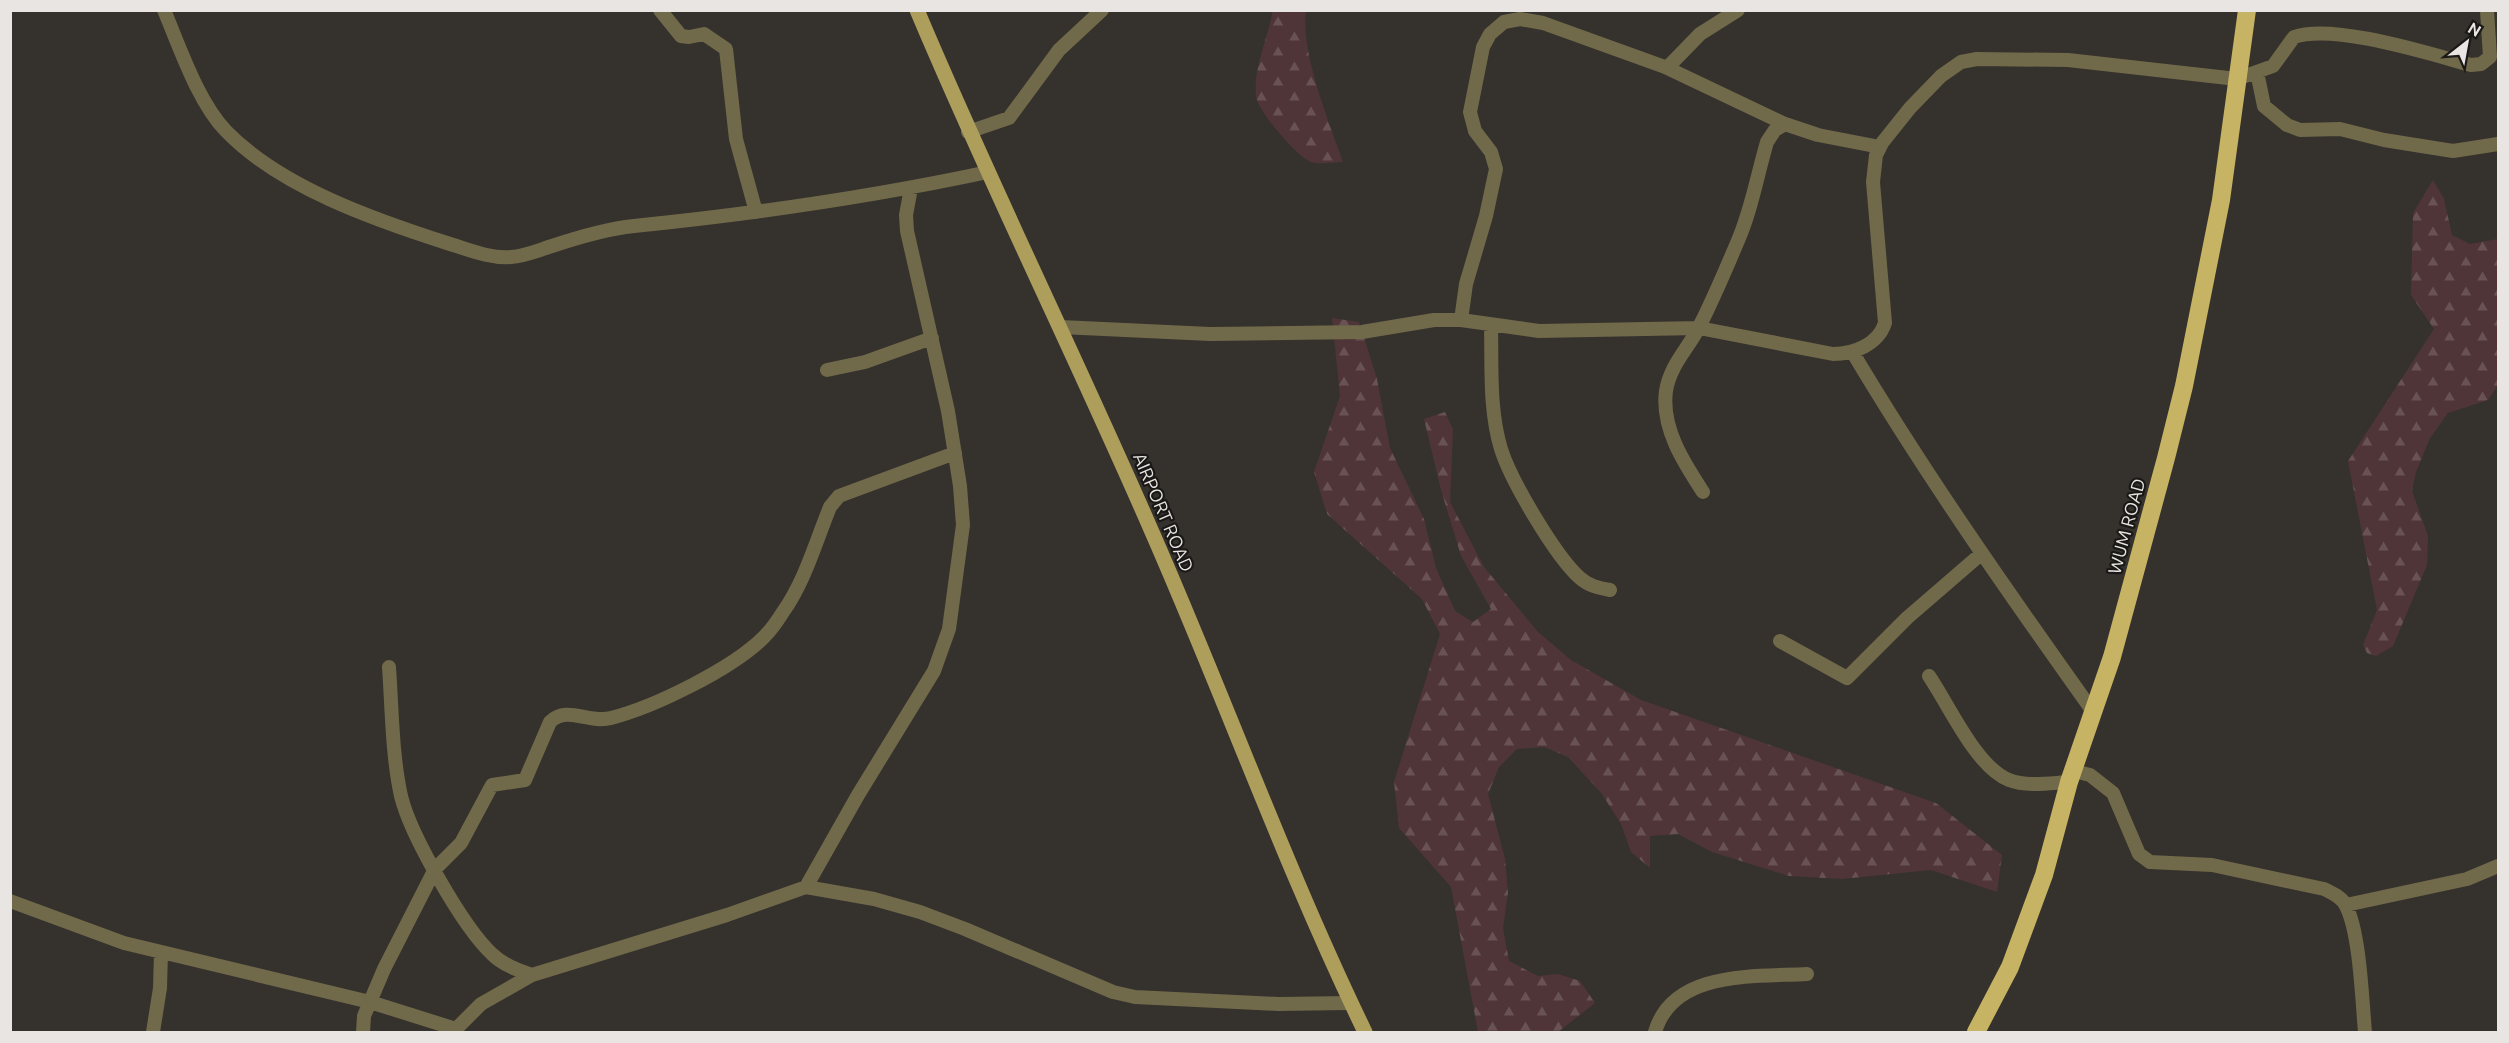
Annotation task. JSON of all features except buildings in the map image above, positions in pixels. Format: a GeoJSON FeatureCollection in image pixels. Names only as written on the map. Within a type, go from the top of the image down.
{"type":"FeatureCollection","features":[{"type":"Feature","properties":{"kind":"highway","name":"WUM ROAD"},"geometry":{"type":"LineString","coordinates":[[1976,1032],[2010,967],[2044,875],[2072,777],[2112,657],[2184,386],[2220,200],[2247,10]]}},
{"type":"Feature","properties":{"kind":"main road","name":"AIRPORT ROAD"},"geometry":{"type":"LineString","coordinates":[[917,10],[968,132],[1061,327],[1154,534],[1249,767],[1350,1003],[1365,1032]]}},
{"type":"Feature","properties":{"kind":"street"},"geometry":{"type":"LineString","coordinates":[[164,10],[210,111],[243,147],[280,173],[354,209],[480,253],[512,257],[613,228],[756,212],[911,188],[988,172]]}},
{"type":"Feature","properties":{"kind":"street"},"geometry":{"type":"LineString","coordinates":[[660,10],[681,36],[704,34],[726,49],[736,139],[756,212]]}},
{"type":"Feature","properties":{"kind":"street"},"geometry":{"type":"LineString","coordinates":[[968,132],[1009,118],[1059,50],[1102,10]]}},
{"type":"Feature","properties":{"kind":"street"},"geometry":{"type":"LineString","coordinates":[[1667,68],[1700,34],[1738,10]]}},
{"type":"Feature","properties":{"kind":"street"},"geometry":{"type":"LineString","coordinates":[[1061,327],[1210,334],[1362,332],[1434,320],[1461,320],[1539,331],[1699,328],[1833,354],[1852,353],[1877,337],[1885,323],[1873,165],[1880,147],[1910,108],[1941,76],[1960,62],[1977,59],[2068,60],[2236,79],[2273,66],[2294,37],[2308,34],[2381,41],[2471,65],[2481,64],[2490,57],[2487,10]]}},
{"type":"Feature","properties":{"kind":"street"},"geometry":{"type":"LineString","coordinates":[[1461,320],[1466,284],[1486,216],[1496,168],[1491,152],[1475,131],[1470,112],[1483,47],[1490,34],[1504,22],[1512,19],[1543,23],[1667,68],[1785,124],[1818,135],[1880,147]]}},
{"type":"Feature","properties":{"kind":"street"},"geometry":{"type":"LineString","coordinates":[[2257,72],[2264,106],[2287,125],[2300,130],[2340,129],[2384,140],[2453,151],[2499,144]]}},
{"type":"Feature","properties":{"kind":"street"},"geometry":{"type":"LineString","coordinates":[[1703,492],[1685,465],[1673,438],[1666,407],[1666,392],[1674,365],[1699,328],[1738,241],[1767,142],[1775,130],[1785,124]]}},
{"type":"Feature","properties":{"kind":"street"},"geometry":{"type":"LineString","coordinates":[[806,887],[858,795],[934,670],[949,629],[963,525],[955,453],[908,231],[906,215],[911,188]]}},
{"type":"Feature","properties":{"kind":"street"},"geometry":{"type":"LineString","coordinates":[[1491,326],[1493,397],[1501,451],[1518,485],[1554,544],[1579,577],[1588,584],[1610,590]]}},
{"type":"Feature","properties":{"kind":"street"},"geometry":{"type":"LineString","coordinates":[[827,370],[865,362],[932,338]]}},
{"type":"Feature","properties":{"kind":"street"},"geometry":{"type":"LineString","coordinates":[[1852,353],[1981,554],[2094,712]]}},
{"type":"Feature","properties":{"kind":"street"},"geometry":{"type":"LineString","coordinates":[[363,1032],[364,1016],[384,969],[435,869],[461,843],[492,785],[525,780],[550,722],[556,716],[566,713],[602,720],[627,714],[679,691],[733,661],[765,637],[785,609],[830,507],[839,496],[955,453]]}},
{"type":"Feature","properties":{"kind":"street"},"geometry":{"type":"LineString","coordinates":[[1780,641],[1847,678],[1907,618],[1981,554]]}},
{"type":"Feature","properties":{"kind":"street"},"geometry":{"type":"LineString","coordinates":[[389,667],[401,797],[419,845],[474,936],[493,955],[512,968],[532,975]]}},
{"type":"Feature","properties":{"kind":"street"},"geometry":{"type":"LineString","coordinates":[[1929,676],[1960,726],[1995,771],[2008,779],[2022,783],[2090,776],[2113,793],[2139,854],[2150,862],[2212,865],[2313,887],[2337,895],[2346,904],[2357,957],[2365,1032]]}},
{"type":"Feature","properties":{"kind":"street"},"geometry":{"type":"LineString","coordinates":[[2346,904],[2467,879],[2499,866]]}},
{"type":"Feature","properties":{"kind":"street"},"geometry":{"type":"LineString","coordinates":[[10,901],[124,943],[370,1002],[455,1031],[481,1004],[532,975],[727,915],[806,887],[874,899],[920,912],[1113,992],[1135,997],[1278,1004],[1350,1003]]}},
{"type":"Feature","properties":{"kind":"street"},"geometry":{"type":"LineString","coordinates":[[153,1032],[160,987],[161,952]]}},
{"type":"Feature","properties":{"kind":"street"},"geometry":{"type":"LineString","coordinates":[[1655,1032],[1659,1018],[1669,1005],[1694,987],[1742,977],[1807,974]]}},
{"type":"Feature","properties":{"kind":"green space"},"geometry":{"type":"Polygon","coordinates":[[[1273,10],[1306,11],[1305,27],[1311,66],[1343,162],[1319,163],[1305,158],[1279,132],[1258,103],[1257,75],[1273,10]]]}},
{"type":"Feature","properties":{"kind":"green space"},"geometry":{"type":"Polygon","coordinates":[[[2433,180],[2444,199],[2452,235],[2470,244],[2498,239],[2498,385],[2488,400],[2448,413],[2430,438],[2416,472],[2412,491],[2428,536],[2427,565],[2393,646],[2376,656],[2367,653],[2363,645],[2377,610],[2348,461],[2434,329],[2411,295],[2413,213],[2433,180]]]}},
{"type":"Feature","properties":{"kind":"green space"},"geometry":{"type":"Polygon","coordinates":[[[1332,318],[1359,322],[1377,379],[1390,448],[1424,519],[1436,568],[1455,611],[1473,622],[1491,609],[1461,556],[1441,490],[1424,419],[1445,412],[1453,429],[1450,502],[1484,567],[1538,632],[1571,660],[1641,700],[1936,803],[2002,855],[1997,892],[1931,870],[1842,879],[1789,876],[1712,852],[1678,834],[1650,836],[1650,868],[1631,852],[1621,824],[1602,794],[1568,757],[1544,747],[1517,749],[1499,767],[1488,794],[1505,859],[1508,893],[1503,928],[1509,961],[1538,976],[1558,974],[1580,981],[1595,1003],[1558,1032],[1478,1032],[1451,887],[1399,828],[1394,782],[1440,634],[1422,599],[1327,514],[1314,472],[1340,396],[1332,318]]]}}]}
